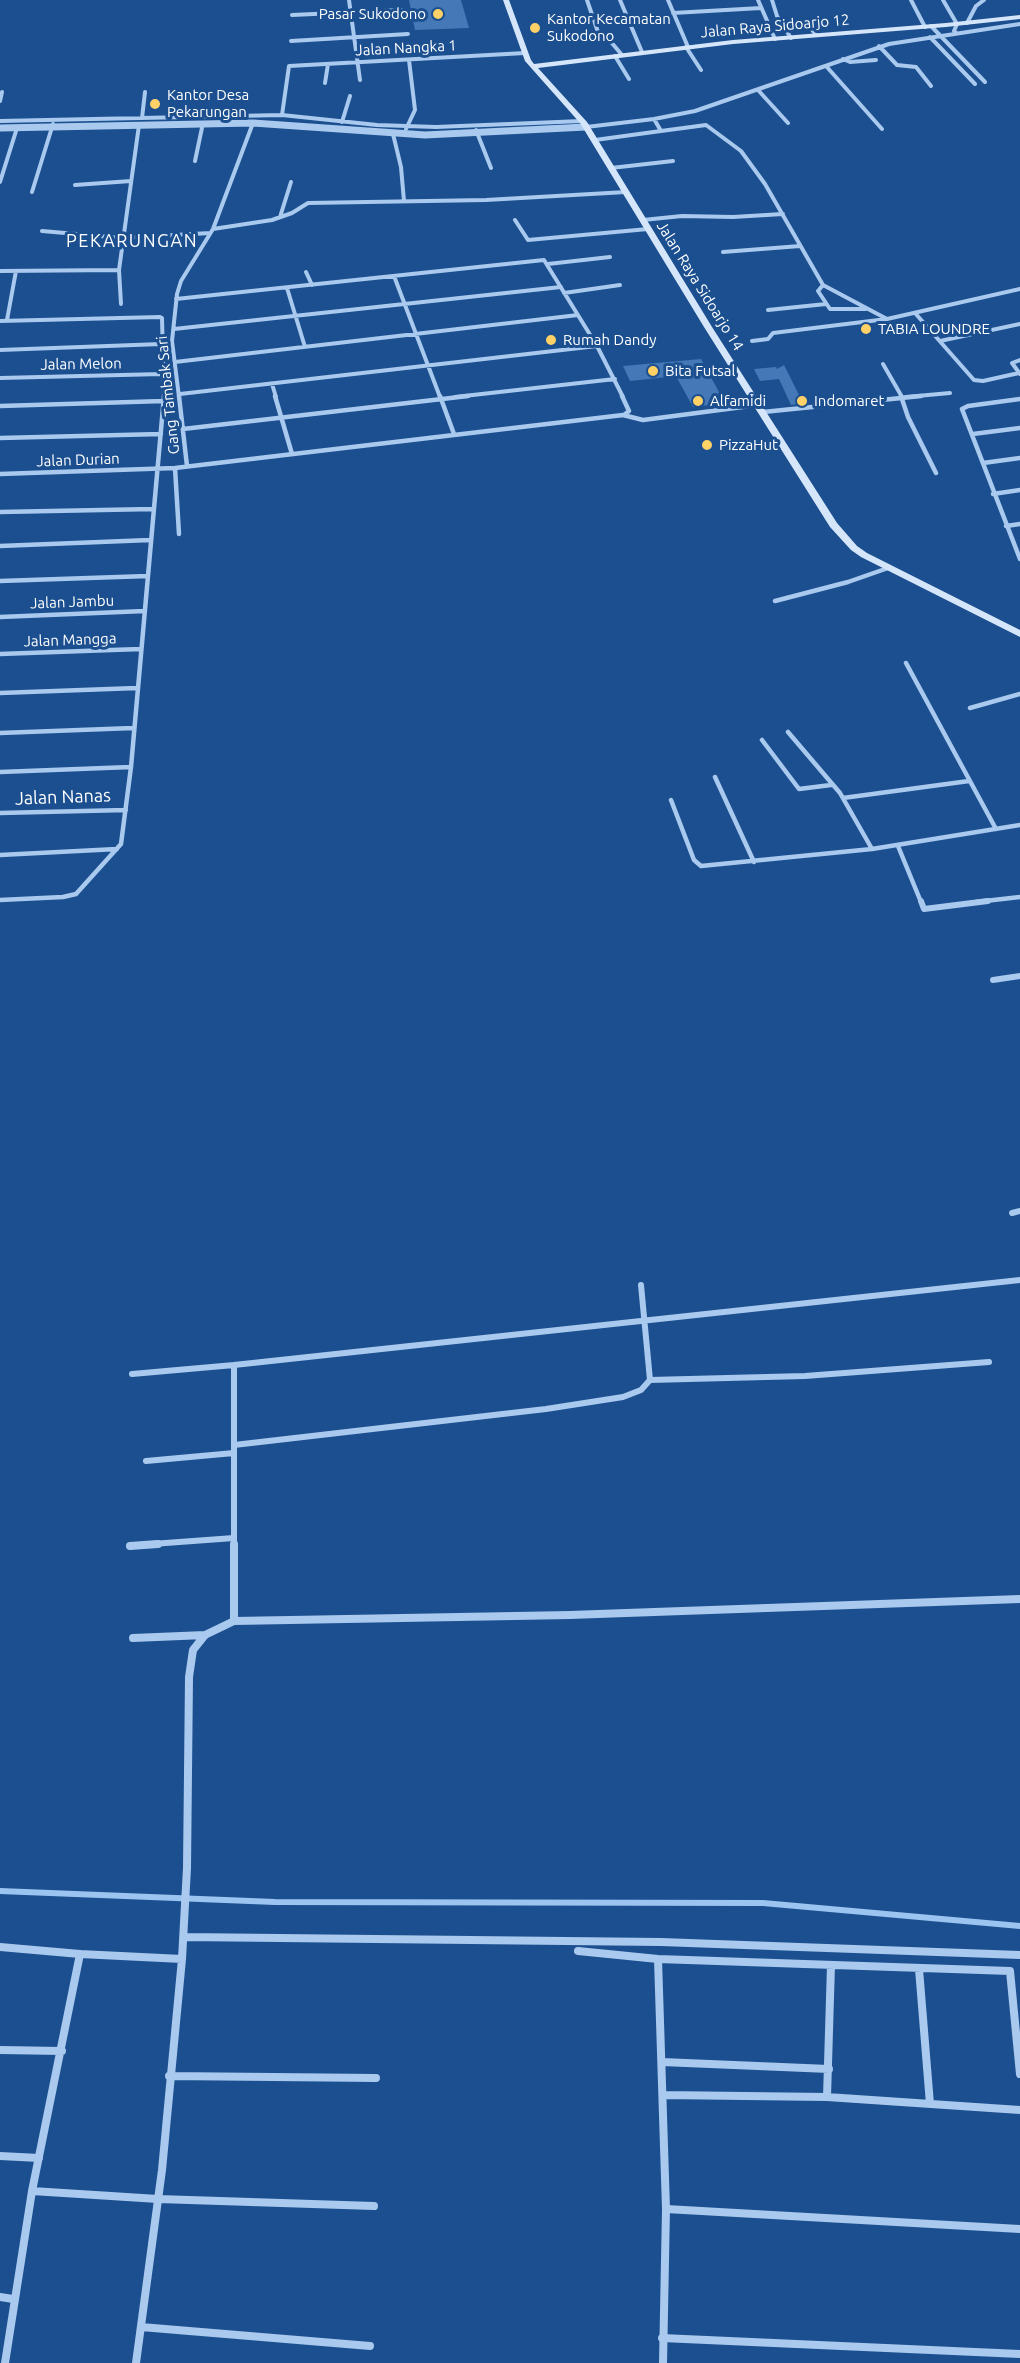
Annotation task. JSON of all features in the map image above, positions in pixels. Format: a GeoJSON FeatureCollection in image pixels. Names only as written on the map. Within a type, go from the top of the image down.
{"type":"FeatureCollection","features":[{"type":"Feature","properties":{"kind":"main road","name":"Jalan Raya Sidoarjo 14"},"geometry":{"type":"LineString","coordinates":[[506,0],[532,66],[584,124],[595,140],[833,525],[854,548],[888,568],[1020,634]]}},
{"type":"Feature","properties":{"kind":"main road","name":"Jalan Raya Sidoarjo 12"},"geometry":{"type":"LineString","coordinates":[[532,66],[687,47],[816,35],[933,30],[956,28],[967,23],[991,25],[1020,17]]}},
{"type":"Feature","properties":{"kind":"street"},"geometry":{"type":"LineString","coordinates":[[349,0],[360,80]]}},
{"type":"Feature","properties":{"kind":"street"},"geometry":{"type":"LineString","coordinates":[[587,0],[599,35],[611,42],[629,79]]}},
{"type":"Feature","properties":{"kind":"street"},"geometry":{"type":"LineString","coordinates":[[620,0],[642,52]]}},
{"type":"Feature","properties":{"kind":"street"},"geometry":{"type":"LineString","coordinates":[[668,0],[687,47],[701,70]]}},
{"type":"Feature","properties":{"kind":"street"},"geometry":{"type":"LineString","coordinates":[[758,0],[775,39]]}},
{"type":"Feature","properties":{"kind":"street"},"geometry":{"type":"LineString","coordinates":[[772,0],[777,16],[791,38]]}},
{"type":"Feature","properties":{"kind":"street"},"geometry":{"type":"LineString","coordinates":[[911,0],[933,30],[985,82]]}},
{"type":"Feature","properties":{"kind":"street"},"geometry":{"type":"LineString","coordinates":[[943,0],[956,28]]}},
{"type":"Feature","properties":{"kind":"street"},"geometry":{"type":"LineString","coordinates":[[967,23],[976,6],[984,0]]}},
{"type":"Feature","properties":{"kind":"street"},"geometry":{"type":"LineString","coordinates":[[673,13],[761,8]]}},
{"type":"Feature","properties":{"kind":"street"},"geometry":{"type":"LineString","coordinates":[[292,15],[402,10]]}},
{"type":"Feature","properties":{"kind":"street"},"geometry":{"type":"LineString","coordinates":[[784,24],[809,24],[816,35]]}},
{"type":"Feature","properties":{"kind":"street"},"geometry":{"type":"LineString","coordinates":[[933,30],[1020,24]]}},
{"type":"Feature","properties":{"kind":"street"},"geometry":{"type":"LineString","coordinates":[[930,37],[933,30]]}},
{"type":"Feature","properties":{"kind":"street"},"geometry":{"type":"LineString","coordinates":[[291,41],[408,34]]}},
{"type":"Feature","properties":{"kind":"street"},"geometry":{"type":"LineString","coordinates":[[140,122],[282,115],[406,131],[476,130],[654,119],[695,111],[879,46],[930,37]]}},
{"type":"Feature","properties":{"kind":"street"},"geometry":{"type":"LineString","coordinates":[[930,37],[975,84]]}},
{"type":"Feature","properties":{"kind":"street"},"geometry":{"type":"LineString","coordinates":[[879,46],[897,65],[910,64],[916,67],[931,86]]}},
{"type":"Feature","properties":{"kind":"street","name":"Jalan Nangka 1"},"geometry":{"type":"LineString","coordinates":[[282,115],[288,67],[525,53]]}},
{"type":"Feature","properties":{"kind":"street"},"geometry":{"type":"LineString","coordinates":[[843,59],[848,62],[876,60]]}},
{"type":"Feature","properties":{"kind":"street"},"geometry":{"type":"LineString","coordinates":[[406,131],[415,110],[409,60]]}},
{"type":"Feature","properties":{"kind":"street"},"geometry":{"type":"LineString","coordinates":[[325,83],[328,64]]}},
{"type":"Feature","properties":{"kind":"street"},"geometry":{"type":"LineString","coordinates":[[825,66],[882,129]]}},
{"type":"Feature","properties":{"kind":"street"},"geometry":{"type":"LineString","coordinates":[[758,90],[788,123]]}},
{"type":"Feature","properties":{"kind":"street"},"geometry":{"type":"LineString","coordinates":[[0,101],[2,92]]}},
{"type":"Feature","properties":{"kind":"street"},"geometry":{"type":"LineString","coordinates":[[121,304],[119,270],[145,92]]}},
{"type":"Feature","properties":{"kind":"street"},"geometry":{"type":"LineString","coordinates":[[342,122],[350,96]]}},
{"type":"Feature","properties":{"kind":"street"},"geometry":{"type":"LineString","coordinates":[[654,119],[661,131]]}},
{"type":"Feature","properties":{"kind":"street"},"geometry":{"type":"LineString","coordinates":[[0,121],[253,123],[293,124],[393,134],[406,131]]}},
{"type":"Feature","properties":{"kind":"street"},"geometry":{"type":"LineString","coordinates":[[0,128],[52,123]]}},
{"type":"Feature","properties":{"kind":"street"},"geometry":{"type":"LineString","coordinates":[[32,192],[52,123]]}},
{"type":"Feature","properties":{"kind":"street"},"geometry":{"type":"LineString","coordinates":[[195,161],[203,123]]}},
{"type":"Feature","properties":{"kind":"street","name":"Gang Tambak Sari"},"geometry":{"type":"LineString","coordinates":[[187,466],[175,362],[176,299],[181,281],[212,231],[253,123]]}},
{"type":"Feature","properties":{"kind":"street"},"geometry":{"type":"LineString","coordinates":[[595,140],[701,124],[708,126],[746,155],[823,285],[887,319]]}},
{"type":"Feature","properties":{"kind":"street"},"geometry":{"type":"LineString","coordinates":[[0,182],[16,128]]}},
{"type":"Feature","properties":{"kind":"street"},"geometry":{"type":"LineString","coordinates":[[476,130],[491,168]]}},
{"type":"Feature","properties":{"kind":"street"},"geometry":{"type":"LineString","coordinates":[[393,134],[401,167],[404,201]]}},
{"type":"Feature","properties":{"kind":"street"},"geometry":{"type":"LineString","coordinates":[[611,168],[673,161]]}},
{"type":"Feature","properties":{"kind":"street"},"geometry":{"type":"LineString","coordinates":[[75,184],[131,181]]}},
{"type":"Feature","properties":{"kind":"street"},"geometry":{"type":"LineString","coordinates":[[280,217],[291,182]]}},
{"type":"Feature","properties":{"kind":"street"},"geometry":{"type":"LineString","coordinates":[[42,231],[123,238],[212,231],[262,223],[308,203],[486,200],[626,192]]}},
{"type":"Feature","properties":{"kind":"street"},"geometry":{"type":"LineString","coordinates":[[643,220],[692,216],[733,217],[783,214]]}},
{"type":"Feature","properties":{"kind":"street"},"geometry":{"type":"LineString","coordinates":[[515,220],[528,240],[648,229]]}},
{"type":"Feature","properties":{"kind":"street"},"geometry":{"type":"LineString","coordinates":[[723,252],[800,246]]}},
{"type":"Feature","properties":{"kind":"street"},"geometry":{"type":"LineString","coordinates":[[548,264],[610,257]]}},
{"type":"Feature","properties":{"kind":"street"},"geometry":{"type":"LineString","coordinates":[[176,299],[542,260],[548,264],[615,379],[629,411],[623,415]]}},
{"type":"Feature","properties":{"kind":"street"},"geometry":{"type":"LineString","coordinates":[[0,271],[119,270]]}},
{"type":"Feature","properties":{"kind":"street"},"geometry":{"type":"LineString","coordinates":[[7,320],[16,271]]}},
{"type":"Feature","properties":{"kind":"street"},"geometry":{"type":"LineString","coordinates":[[306,272],[312,285]]}},
{"type":"Feature","properties":{"kind":"street"},"geometry":{"type":"LineString","coordinates":[[394,276],[407,305],[454,434]]}},
{"type":"Feature","properties":{"kind":"street"},"geometry":{"type":"LineString","coordinates":[[564,293],[620,285]]}},
{"type":"Feature","properties":{"kind":"street"},"geometry":{"type":"LineString","coordinates":[[823,285],[818,291],[832,310],[867,309]]}},
{"type":"Feature","properties":{"kind":"street"},"geometry":{"type":"LineString","coordinates":[[174,329],[561,287]]}},
{"type":"Feature","properties":{"kind":"street"},"geometry":{"type":"LineString","coordinates":[[287,288],[305,347]]}},
{"type":"Feature","properties":{"kind":"street"},"geometry":{"type":"LineString","coordinates":[[752,341],[768,339],[773,333],[887,319],[1020,289]]}},
{"type":"Feature","properties":{"kind":"street"},"geometry":{"type":"LineString","coordinates":[[768,310],[826,304]]}},
{"type":"Feature","properties":{"kind":"street"},"geometry":{"type":"LineString","coordinates":[[915,313],[974,380],[982,381],[1019,374],[1012,363],[1020,360]]}},
{"type":"Feature","properties":{"kind":"street"},"geometry":{"type":"LineString","coordinates":[[175,362],[579,315]]}},
{"type":"Feature","properties":{"kind":"street"},"geometry":{"type":"LineString","coordinates":[[0,321],[160,317],[162,318],[160,344],[164,401],[123,838],[117,849],[76,894],[63,897],[0,900]]}},
{"type":"Feature","properties":{"kind":"street"},"geometry":{"type":"LineString","coordinates":[[940,341],[1020,324]]}},
{"type":"Feature","properties":{"kind":"street"},"geometry":{"type":"LineString","coordinates":[[0,350],[160,344]]}},
{"type":"Feature","properties":{"kind":"street"},"geometry":{"type":"LineString","coordinates":[[180,394],[597,346]]}},
{"type":"Feature","properties":{"kind":"street"},"geometry":{"type":"LineString","coordinates":[[883,364],[902,398],[911,424],[936,473]]}},
{"type":"Feature","properties":{"kind":"street","name":"Jalan Melon"},"geometry":{"type":"LineString","coordinates":[[0,378],[162,374]]}},
{"type":"Feature","properties":{"kind":"street"},"geometry":{"type":"LineString","coordinates":[[183,429],[615,379]]}},
{"type":"Feature","properties":{"kind":"street"},"geometry":{"type":"LineString","coordinates":[[272,384],[292,454]]}},
{"type":"Feature","properties":{"kind":"street","name":"Jalan Durian"},"geometry":{"type":"LineString","coordinates":[[0,474],[157,470],[623,415],[643,420],[950,393]]}},
{"type":"Feature","properties":{"kind":"street"},"geometry":{"type":"LineString","coordinates":[[1020,399],[963,408],[993,494],[1020,559]]}},
{"type":"Feature","properties":{"kind":"street"},"geometry":{"type":"LineString","coordinates":[[0,406],[164,401]]}},
{"type":"Feature","properties":{"kind":"street"},"geometry":{"type":"LineString","coordinates":[[973,434],[1020,428]]}},
{"type":"Feature","properties":{"kind":"street"},"geometry":{"type":"LineString","coordinates":[[0,438],[161,434]]}},
{"type":"Feature","properties":{"kind":"street"},"geometry":{"type":"LineString","coordinates":[[983,463],[1020,458]]}},
{"type":"Feature","properties":{"kind":"street"},"geometry":{"type":"LineString","coordinates":[[175,468],[179,534]]}},
{"type":"Feature","properties":{"kind":"street"},"geometry":{"type":"LineString","coordinates":[[993,494],[1020,490]]}},
{"type":"Feature","properties":{"kind":"street"},"geometry":{"type":"LineString","coordinates":[[0,512],[153,508]]}},
{"type":"Feature","properties":{"kind":"street"},"geometry":{"type":"LineString","coordinates":[[1006,526],[1020,524]]}},
{"type":"Feature","properties":{"kind":"street"},"geometry":{"type":"LineString","coordinates":[[0,546],[150,540]]}},
{"type":"Feature","properties":{"kind":"street"},"geometry":{"type":"LineString","coordinates":[[775,601],[848,582],[888,568]]}},
{"type":"Feature","properties":{"kind":"street"},"geometry":{"type":"LineString","coordinates":[[0,580],[148,576]]}},
{"type":"Feature","properties":{"kind":"street","name":"Jalan Jambu"},"geometry":{"type":"LineString","coordinates":[[0,617],[145,611]]}},
{"type":"Feature","properties":{"kind":"street","name":"Jalan Mangga"},"geometry":{"type":"LineString","coordinates":[[0,654],[140,649]]}},
{"type":"Feature","properties":{"kind":"street"},"geometry":{"type":"LineString","coordinates":[[906,663],[996,829]]}},
{"type":"Feature","properties":{"kind":"street"},"geometry":{"type":"LineString","coordinates":[[0,693],[137,688]]}},
{"type":"Feature","properties":{"kind":"street"},"geometry":{"type":"LineString","coordinates":[[970,708],[1020,694]]}},
{"type":"Feature","properties":{"kind":"street"},"geometry":{"type":"LineString","coordinates":[[0,733],[133,729]]}},
{"type":"Feature","properties":{"kind":"street"},"geometry":{"type":"LineString","coordinates":[[788,732],[843,798],[872,849]]}},
{"type":"Feature","properties":{"kind":"street"},"geometry":{"type":"LineString","coordinates":[[762,740],[799,789],[831,785]]}},
{"type":"Feature","properties":{"kind":"street"},"geometry":{"type":"LineString","coordinates":[[0,772],[131,767]]}},
{"type":"Feature","properties":{"kind":"street"},"geometry":{"type":"LineString","coordinates":[[715,777],[754,862]]}},
{"type":"Feature","properties":{"kind":"street"},"geometry":{"type":"LineString","coordinates":[[843,798],[969,780]]}},
{"type":"Feature","properties":{"kind":"street"},"geometry":{"type":"LineString","coordinates":[[671,800],[697,864],[754,862],[898,846],[1020,825]]}},
{"type":"Feature","properties":{"kind":"street","name":"Jalan Nanas"},"geometry":{"type":"LineString","coordinates":[[0,813],[126,810]]}},
{"type":"Feature","properties":{"kind":"street"},"geometry":{"type":"LineString","coordinates":[[898,846],[924,909],[1020,897]]}},
{"type":"Feature","properties":{"kind":"street"},"geometry":{"type":"LineString","coordinates":[[0,855],[117,849]]}},
{"type":"Feature","properties":{"kind":"street"},"geometry":{"type":"LineString","coordinates":[[993,980],[1020,976]]}},
{"type":"Feature","properties":{"kind":"street"},"geometry":{"type":"LineString","coordinates":[[1012,1213],[1020,1211]]}},
{"type":"Feature","properties":{"kind":"street"},"geometry":{"type":"LineString","coordinates":[[132,1374],[643,1322],[1020,1280]]}},
{"type":"Feature","properties":{"kind":"street"},"geometry":{"type":"LineString","coordinates":[[641,1285],[650,1380]]}},
{"type":"Feature","properties":{"kind":"street"},"geometry":{"type":"LineString","coordinates":[[146,1461],[623,1397],[641,1390],[650,1380],[806,1376],[989,1362]]}},
{"type":"Feature","properties":{"kind":"street"},"geometry":{"type":"LineString","coordinates":[[234,1365],[234,1621]]}},
{"type":"Feature","properties":{"kind":"street"},"geometry":{"type":"LineString","coordinates":[[130,1546],[234,1538]]}},
{"type":"Feature","properties":{"kind":"street"},"geometry":{"type":"LineString","coordinates":[[133,1638],[205,1635],[234,1621],[570,1615],[1020,1599]]}},
{"type":"Feature","properties":{"kind":"street"},"geometry":{"type":"LineString","coordinates":[[136,2363],[158,2199],[184,1937],[189,1677],[193,1650],[205,1635]]}},
{"type":"Feature","properties":{"kind":"street"},"geometry":{"type":"LineString","coordinates":[[184,1937],[661,1942],[1020,1955]]}},
{"type":"Feature","properties":{"kind":"street"},"geometry":{"type":"LineString","coordinates":[[0,1947],[182,1959]]}},
{"type":"Feature","properties":{"kind":"street"},"geometry":{"type":"LineString","coordinates":[[578,1951],[658,1959],[1010,1971],[1020,2074]]}},
{"type":"Feature","properties":{"kind":"street"},"geometry":{"type":"LineString","coordinates":[[5,2363],[13,2299],[32,2191],[80,1954]]}},
{"type":"Feature","properties":{"kind":"street"},"geometry":{"type":"LineString","coordinates":[[658,1959],[666,2209],[663,2363]]}},
{"type":"Feature","properties":{"kind":"street"},"geometry":{"type":"LineString","coordinates":[[827,2097],[831,1965]]}},
{"type":"Feature","properties":{"kind":"street"},"geometry":{"type":"LineString","coordinates":[[919,1969],[930,2104]]}},
{"type":"Feature","properties":{"kind":"street"},"geometry":{"type":"LineString","coordinates":[[0,2050],[62,2051]]}},
{"type":"Feature","properties":{"kind":"street"},"geometry":{"type":"LineString","coordinates":[[662,2062],[829,2069]]}},
{"type":"Feature","properties":{"kind":"street"},"geometry":{"type":"LineString","coordinates":[[169,2076],[376,2078]]}},
{"type":"Feature","properties":{"kind":"street"},"geometry":{"type":"LineString","coordinates":[[663,2095],[827,2097],[1020,2110]]}},
{"type":"Feature","properties":{"kind":"street"},"geometry":{"type":"LineString","coordinates":[[0,2156],[39,2158]]}},
{"type":"Feature","properties":{"kind":"street"},"geometry":{"type":"LineString","coordinates":[[32,2191],[158,2199],[374,2206]]}},
{"type":"Feature","properties":{"kind":"street"},"geometry":{"type":"LineString","coordinates":[[666,2209],[1020,2229]]}},
{"type":"Feature","properties":{"kind":"street"},"geometry":{"type":"LineString","coordinates":[[0,2297],[13,2299]]}},
{"type":"Feature","properties":{"kind":"street"},"geometry":{"type":"LineString","coordinates":[[141,2327],[370,2346]]}},
{"type":"Feature","properties":{"kind":"street"},"geometry":{"type":"LineString","coordinates":[[662,2338],[986,2358],[1020,2354]]}},
{"type":"Feature","properties":{"kind":"building","name":"Pasar Sukodono"},"geometry":{"type":"Polygon","coordinates":[[[409,0],[461,0],[469,28],[415,30],[409,0]]]}},
{"type":"Feature","properties":{"kind":"building"},"geometry":{"type":"Polygon","coordinates":[[[701,359],[725,403],[693,407],[676,376],[630,381],[623,366],[701,359]]]}},
{"type":"Feature","properties":{"kind":"building"},"geometry":{"type":"Polygon","coordinates":[[[784,365],[803,403],[791,405],[779,379],[760,381],[754,369],[776,367],[777,369],[784,365]]]}},
{"type":"Feature","properties":{"kind":"waterway"},"geometry":{"type":"LineString","coordinates":[[0,1891],[275,1902],[763,1903],[1020,1926]]}},
{"type":"Feature","properties":{"kind":"place","name":"Pasar Sukodono"},"geometry":{"type":"Point","coordinates":[438,14]}},
{"type":"Feature","properties":{"kind":"place","name":"Kantor Kecamatan Sukodono"},"geometry":{"type":"Point","coordinates":[535,28]}},
{"type":"Feature","properties":{"kind":"place","name":"Kantor Desa Pekarungan"},"geometry":{"type":"Point","coordinates":[155,104]}},
{"type":"Feature","properties":{"kind":"place","name":"TABIA LOUNDRE"},"geometry":{"type":"Point","coordinates":[866,329]}},
{"type":"Feature","properties":{"kind":"place","name":"Rumah Dandy"},"geometry":{"type":"Point","coordinates":[551,340]}},
{"type":"Feature","properties":{"kind":"place","name":"Bita Futsal"},"geometry":{"type":"Point","coordinates":[653,371]}},
{"type":"Feature","properties":{"kind":"place","name":"Alfamidi"},"geometry":{"type":"Point","coordinates":[698,401]}},
{"type":"Feature","properties":{"kind":"place","name":"Indomaret"},"geometry":{"type":"Point","coordinates":[802,401]}},
{"type":"Feature","properties":{"kind":"place","name":"PizzaHut"},"geometry":{"type":"Point","coordinates":[707,445]}},
{"type":"Feature","properties":{"kind":"district","name":"PEKARUNGAN"},"geometry":{"type":"Point","coordinates":[132,241]}}]}
